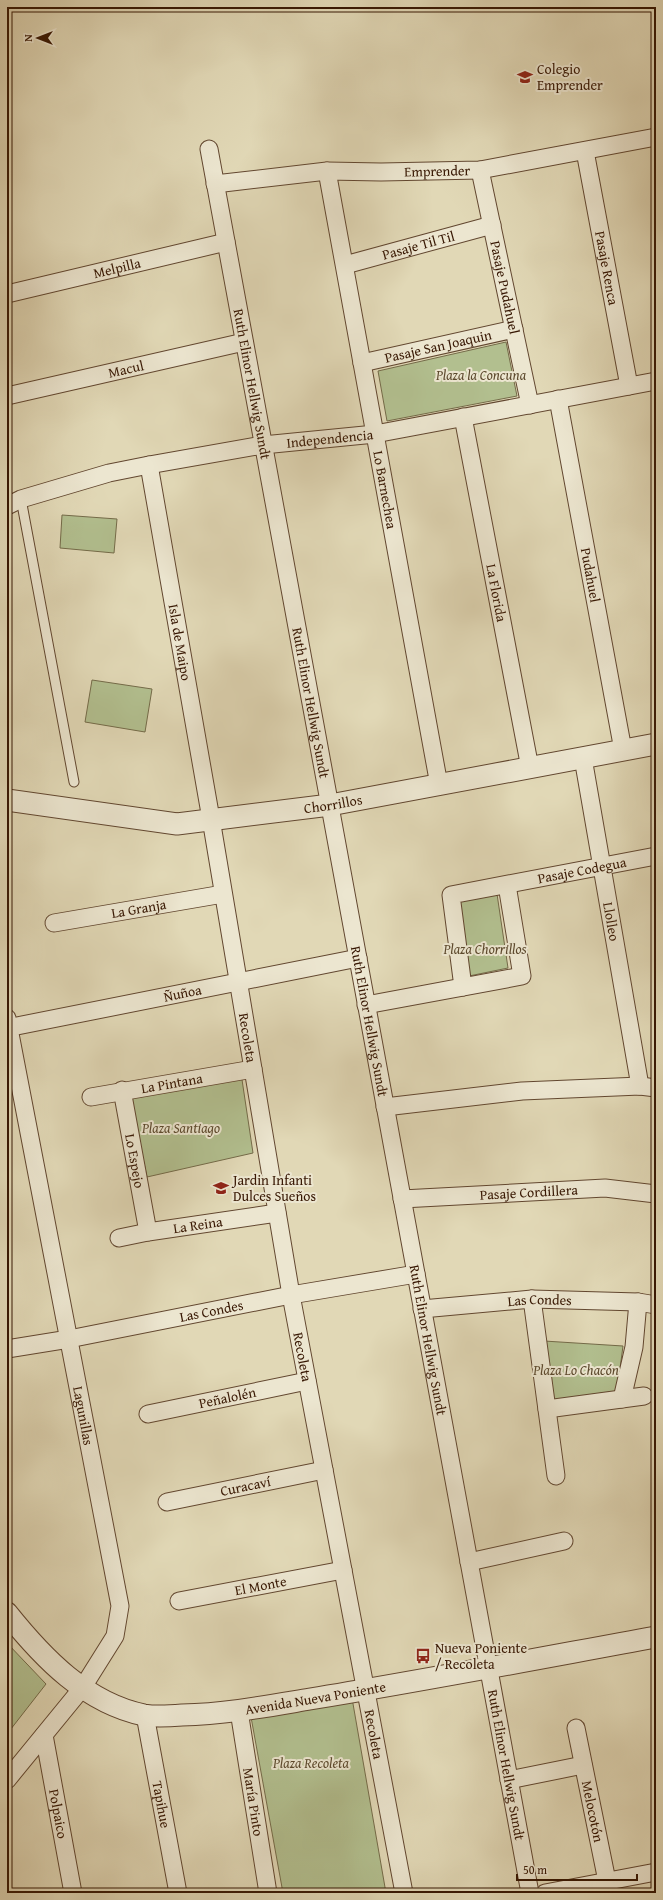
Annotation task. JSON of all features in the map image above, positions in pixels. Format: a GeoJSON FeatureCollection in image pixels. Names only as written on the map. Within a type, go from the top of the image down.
{"type":"FeatureCollection","features":[{"type":"Feature","properties":{"kind":"street","name":"Emprender"},"geometry":{"type":"LineString","coordinates":[[215,184],[328,171],[381,172],[480,170],[656,137]]}},
{"type":"Feature","properties":{"kind":"street","name":"Ruth Elinor Hellwig Sundt"},"geometry":{"type":"LineString","coordinates":[[209,149],[530,1893]]}},
{"type":"Feature","properties":{"kind":"street","name":"Pasaje Renca"},"geometry":{"type":"LineString","coordinates":[[585,151],[629,386]]}},
{"type":"Feature","properties":{"kind":"street","name":"Pasaje Pudahuel"},"geometry":{"type":"LineString","coordinates":[[480,170],[530,404]]}},
{"type":"Feature","properties":{"kind":"street","name":"Lo Barnechea"},"geometry":{"type":"LineString","coordinates":[[328,171],[439,785]]}},
{"type":"Feature","properties":{"kind":"street","name":"Pasaje Til Til"},"geometry":{"type":"LineString","coordinates":[[345,265],[492,225]]}},
{"type":"Feature","properties":{"kind":"street","name":"Melpilla"},"geometry":{"type":"LineString","coordinates":[[7,294],[226,242]]}},
{"type":"Feature","properties":{"kind":"street","name":"Pasaje San Joaquin"},"geometry":{"type":"LineString","coordinates":[[362,363],[514,329]]}},
{"type":"Feature","properties":{"kind":"street","name":"Macul"},"geometry":{"type":"LineString","coordinates":[[7,396],[244,342]]}},
{"type":"Feature","properties":{"kind":"street","name":"Independencia"},"geometry":{"type":"LineString","coordinates":[[14,503],[109,473],[149,465],[263,445],[375,434],[656,381]]}},
{"type":"Feature","properties":{"kind":"street","name":"Pudahuel"},"geometry":{"type":"LineString","coordinates":[[558,399],[623,750]]}},
{"type":"Feature","properties":{"kind":"street","name":"La Florida"},"geometry":{"type":"LineString","coordinates":[[463,417],[530,768]]}},
{"type":"Feature","properties":{"kind":"street","name":"Isla de Maipo"},"geometry":{"type":"LineString","coordinates":[[149,465],[211,818]]}},
{"type":"Feature","properties":{"kind":"street","name":"Chorrillos"},"geometry":{"type":"LineString","coordinates":[[7,800],[177,824],[211,818],[330,805],[656,744]]}},
{"type":"Feature","properties":{"kind":"street","name":"Llolleo"},"geometry":{"type":"LineString","coordinates":[[385,1106],[522,1091],[648,1087],[601,866],[583,758]]}},
{"type":"Feature","properties":{"kind":"street","name":"Recoleta"},"geometry":{"type":"LineString","coordinates":[[211,818],[291,1295],[404,1893]]}},
{"type":"Feature","properties":{"kind":"street","name":"Pasaje Codegua"},"geometry":{"type":"LineString","coordinates":[[463,987],[451,895],[656,856]]}},
{"type":"Feature","properties":{"kind":"street"},"geometry":{"type":"LineString","coordinates":[[366,1005],[522,976],[507,885]]}},
{"type":"Feature","properties":{"kind":"street","name":"La Granja"},"geometry":{"type":"LineString","coordinates":[[54,923],[223,894]]}},
{"type":"Feature","properties":{"kind":"street","name":"Ñuñoa"},"geometry":{"type":"LineString","coordinates":[[8,1024],[239,982],[358,958]]}},
{"type":"Feature","properties":{"kind":"street","name":"Lagunillas"},"geometry":{"type":"LineString","coordinates":[[7,1780],[83,1687],[115,1636],[120,1606],[8,1024]]}},
{"type":"Feature","properties":{"kind":"street","name":"La Pintana"},"geometry":{"type":"LineString","coordinates":[[91,1097],[122,1090],[253,1069]]}},
{"type":"Feature","properties":{"kind":"street","name":"Lo Espejo"},"geometry":{"type":"LineString","coordinates":[[122,1090],[148,1232]]}},
{"type":"Feature","properties":{"kind":"street","name":"Pasaje Cordillera"},"geometry":{"type":"LineString","coordinates":[[402,1199],[605,1188],[656,1194]]}},
{"type":"Feature","properties":{"kind":"street","name":"La Reina"},"geometry":{"type":"LineString","coordinates":[[119,1238],[148,1232],[277,1213]]}},
{"type":"Feature","properties":{"kind":"street","name":"Las Condes"},"geometry":{"type":"LineString","coordinates":[[7,1349],[69,1339],[291,1295],[416,1274]]}},
{"type":"Feature","properties":{"kind":"street"},"geometry":{"type":"LineString","coordinates":[[532,1299],[556,1476]]}},
{"type":"Feature","properties":{"kind":"street","name":"Las Condes"},"geometry":{"type":"LineString","coordinates":[[422,1309],[532,1299],[638,1302],[656,1305]]}},
{"type":"Feature","properties":{"kind":"street"},"geometry":{"type":"LineString","coordinates":[[622,1399],[634,1347],[638,1302]]}},
{"type":"Feature","properties":{"kind":"street","name":"Peñalolén"},"geometry":{"type":"LineString","coordinates":[[148,1414],[307,1381]]}},
{"type":"Feature","properties":{"kind":"street"},"geometry":{"type":"LineString","coordinates":[[547,1409],[644,1396]]}},
{"type":"Feature","properties":{"kind":"street","name":"Curacaví"},"geometry":{"type":"LineString","coordinates":[[166,1502],[324,1470]]}},
{"type":"Feature","properties":{"kind":"street"},"geometry":{"type":"LineString","coordinates":[[469,1562],[564,1541]]}},
{"type":"Feature","properties":{"kind":"street","name":"El Monte"},"geometry":{"type":"LineString","coordinates":[[179,1601],[343,1570]]}},
{"type":"Feature","properties":{"kind":"street","name":"Avenida Nueva Poniente"},"geometry":{"type":"LineString","coordinates":[[7,1614],[44,1656],[64,1675],[103,1699],[146,1715],[179,1716],[239,1711],[365,1690],[656,1637]]}},
{"type":"Feature","properties":{"kind":"street","name":"María Pinto"},"geometry":{"type":"LineString","coordinates":[[239,1711],[268,1893]]}},
{"type":"Feature","properties":{"kind":"street","name":"Tapihue"},"geometry":{"type":"LineString","coordinates":[[146,1715],[178,1893]]}},
{"type":"Feature","properties":{"kind":"street","name":"Melocotón"},"geometry":{"type":"LineString","coordinates":[[576,1728],[607,1882]]}},
{"type":"Feature","properties":{"kind":"street","name":"Polpaico"},"geometry":{"type":"LineString","coordinates":[[44,1735],[72,1893]]}},
{"type":"Feature","properties":{"kind":"street","name":"Melocotón"},"geometry":{"type":"LineString","coordinates":[[509,1780],[583,1765]]}},
{"type":"Feature","properties":{"kind":"street"},"geometry":{"type":"LineString","coordinates":[[545,1893],[656,1872]]}},
{"type":"Feature","properties":{"kind":"lane"},"geometry":{"type":"LineString","coordinates":[[14,503],[74,782]]}},
{"type":"Feature","properties":{"kind":"green space","name":"Plaza la Concuna"},"geometry":{"type":"Polygon","coordinates":[[[506,342],[517,396],[387,421],[378,371],[506,342]]]}},
{"type":"Feature","properties":{"kind":"green space"},"geometry":{"type":"Polygon","coordinates":[[[62,515],[117,519],[114,553],[60,548],[62,515]]]}},
{"type":"Feature","properties":{"kind":"green space"},"geometry":{"type":"Polygon","coordinates":[[[92,680],[152,689],[145,732],[85,722],[92,680]]]}},
{"type":"Feature","properties":{"kind":"green space","name":"Plaza Chorrillos"},"geometry":{"type":"Polygon","coordinates":[[[497,894],[508,968],[469,976],[458,901],[497,894]]]}},
{"type":"Feature","properties":{"kind":"green space","name":"Plaza Santiago"},"geometry":{"type":"Polygon","coordinates":[[[241,1073],[253,1153],[147,1177],[130,1097],[241,1073]]]}},
{"type":"Feature","properties":{"kind":"green space","name":"Plaza Lo Chacón"},"geometry":{"type":"Polygon","coordinates":[[[544,1341],[623,1346],[617,1391],[552,1400],[544,1341]]]}},
{"type":"Feature","properties":{"kind":"green space"},"geometry":{"type":"Polygon","coordinates":[[[7,1643],[46,1684],[7,1734],[7,1643]]]}},
{"type":"Feature","properties":{"kind":"green space","name":"Plaza Recoleta"},"geometry":{"type":"Polygon","coordinates":[[[352,1698],[386,1893],[283,1893],[251,1717],[352,1698]]]}},
{"type":"Feature","properties":{"kind":"place","name":"Colegio Emprender"},"geometry":{"type":"Point","coordinates":[525,77]}},
{"type":"Feature","properties":{"kind":"place","name":"Jardin Infanti Dulces Sueños"},"geometry":{"type":"Point","coordinates":[221,1188]}},
{"type":"Feature","properties":{"kind":"place","name":"Nueva Poniente / Recoleta"},"geometry":{"type":"Point","coordinates":[423,1656]}}]}
